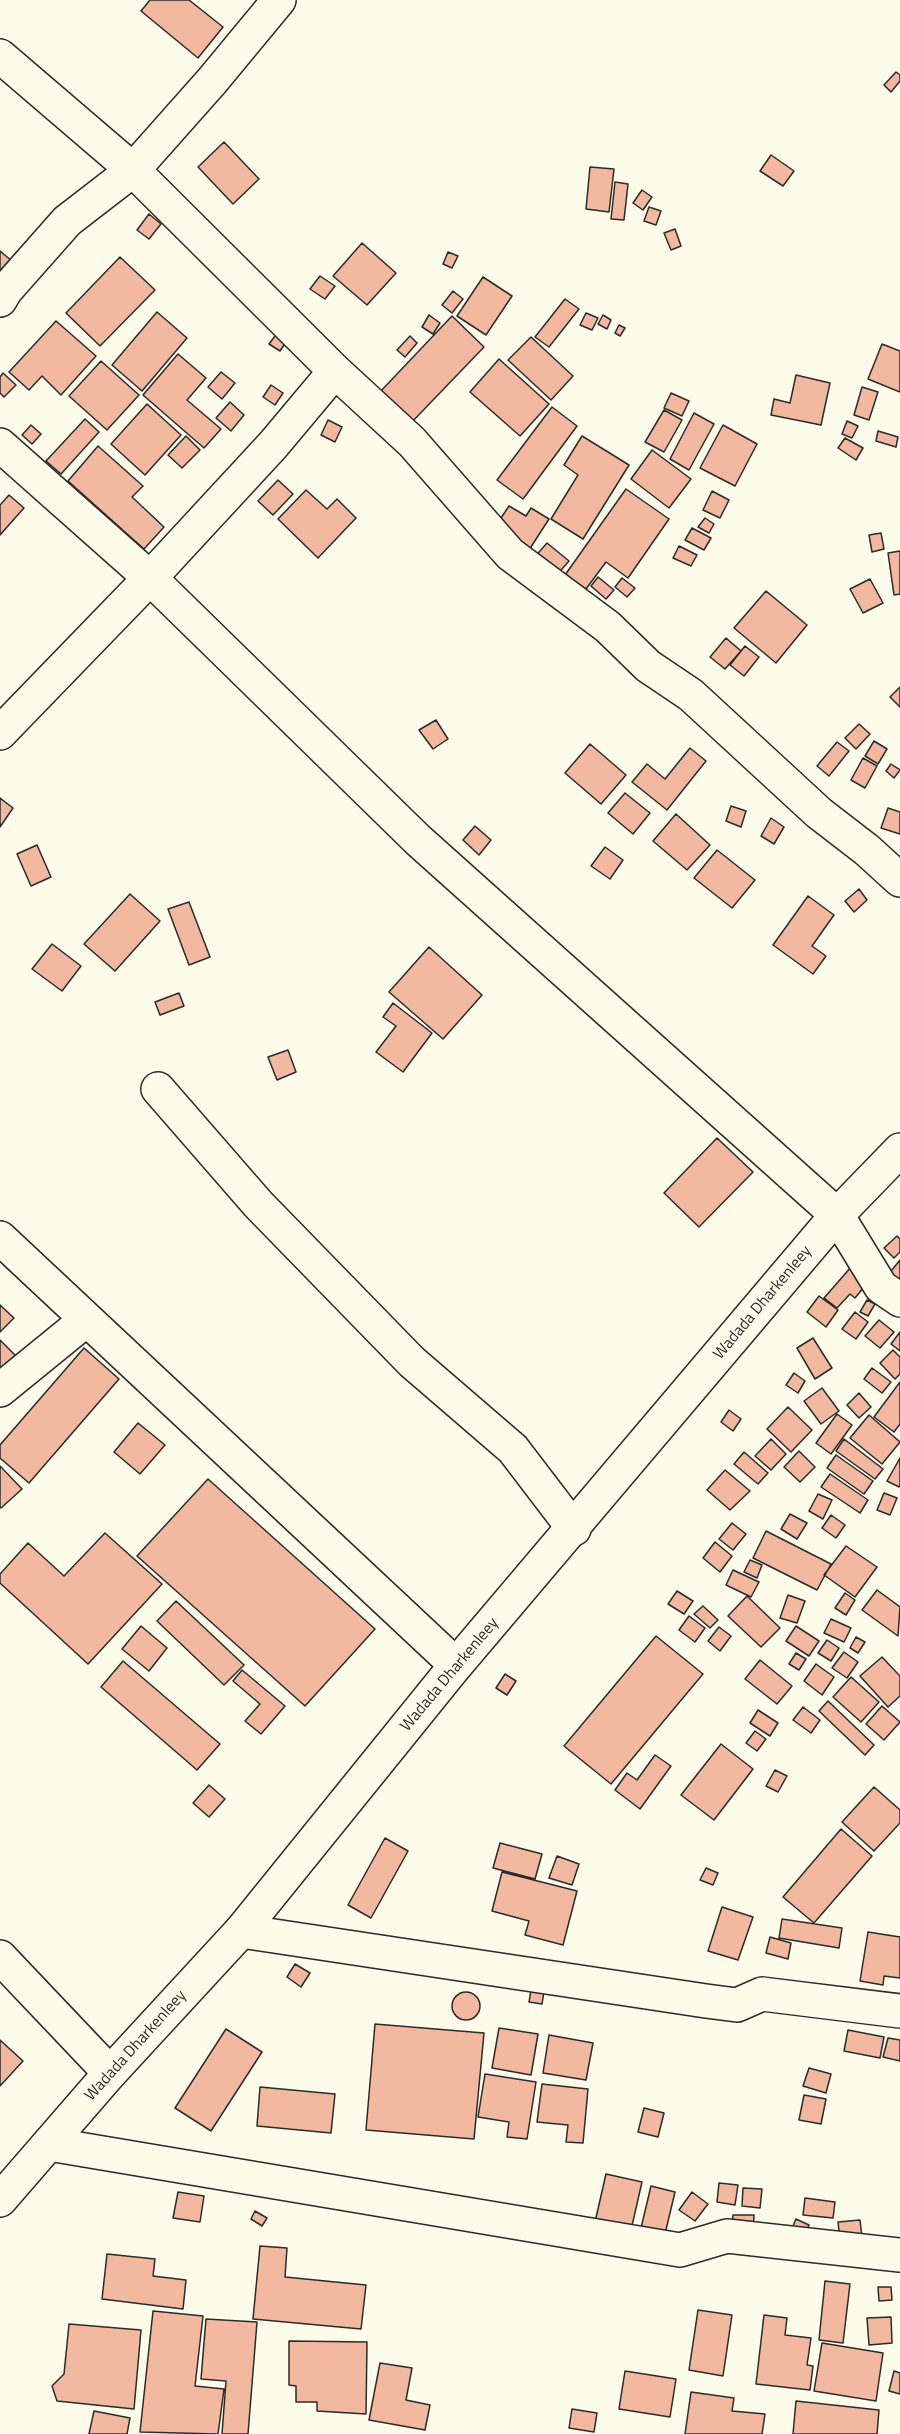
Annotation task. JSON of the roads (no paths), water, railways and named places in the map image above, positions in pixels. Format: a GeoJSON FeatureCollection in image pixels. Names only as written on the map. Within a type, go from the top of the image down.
{"type":"FeatureCollection","features":[{"type":"Feature","properties":{"kind":"street"},"geometry":{"type":"LineString","coordinates":[[0,300],[68,221],[133,170],[212,81],[279,0]]}},
{"type":"Feature","properties":{"kind":"street"},"geometry":{"type":"LineString","coordinates":[[0,56],[133,170],[335,371],[412,442],[510,554],[608,627],[648,666],[691,695],[819,813],[867,850],[900,880]]}},
{"type":"Feature","properties":{"kind":"street"},"geometry":{"type":"LineString","coordinates":[[0,733],[150,578],[273,446],[335,371]]}},
{"type":"Feature","properties":{"kind":"street"},"geometry":{"type":"LineString","coordinates":[[0,445],[150,578],[418,840],[837,1215],[881,1287],[900,1300]]}},
{"type":"Feature","properties":{"kind":"street"},"geometry":{"type":"LineString","coordinates":[[158,1089],[258,1204],[412,1362],[513,1449],[574,1529]]}},
{"type":"Feature","properties":{"kind":"street","name":"Wadada Dharkenleey"},"geometry":{"type":"LineString","coordinates":[[0,2200],[110,2073],[241,1931],[456,1665],[574,1529],[837,1215],[900,1150]]}},
{"type":"Feature","properties":{"kind":"street"},"geometry":{"type":"LineString","coordinates":[[0,1238],[456,1665]]}},
{"type":"Feature","properties":{"kind":"street"},"geometry":{"type":"LineString","coordinates":[[0,1390],[86,1320]]}},
{"type":"Feature","properties":{"kind":"street"},"geometry":{"type":"LineString","coordinates":[[241,1931],[727,2004],[737,2005],[762,1994],[900,2011]]}},
{"type":"Feature","properties":{"kind":"street"},"geometry":{"type":"LineString","coordinates":[[0,1957],[110,2073]]}},
{"type":"Feature","properties":{"kind":"street"},"geometry":{"type":"LineString","coordinates":[[49,2144],[680,2250],[727,2236],[900,2255]]}}]}
